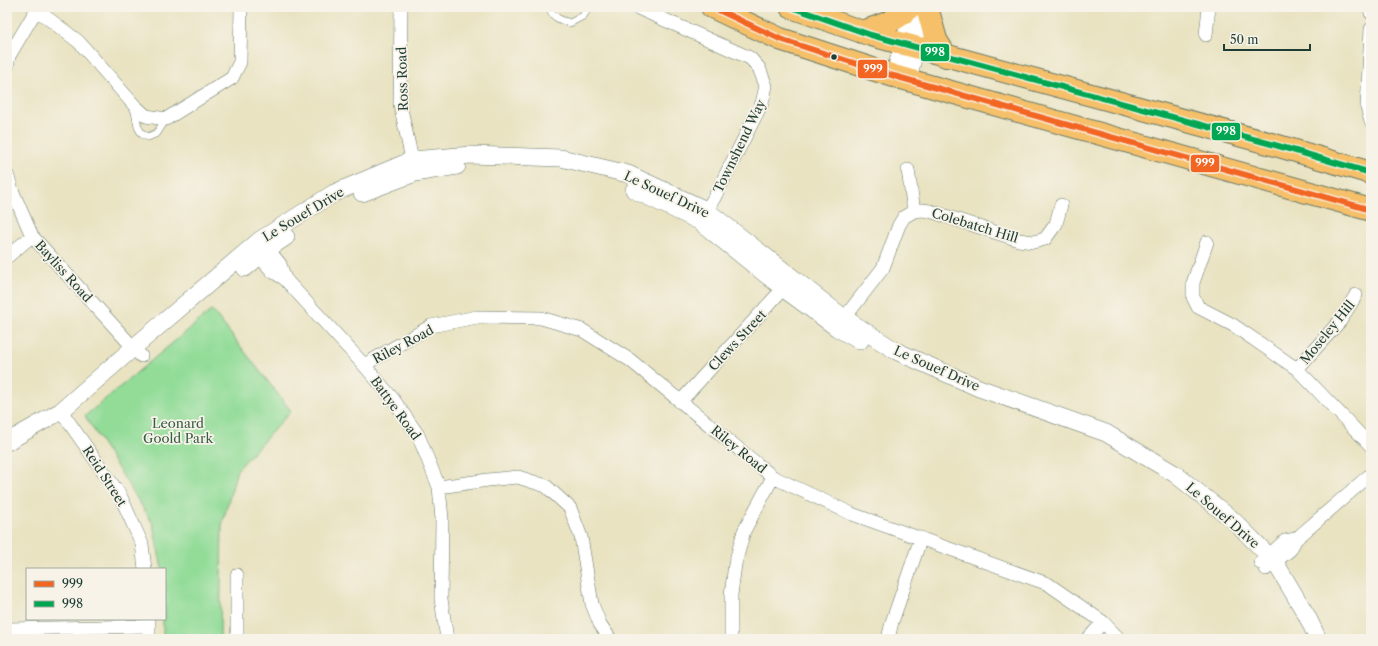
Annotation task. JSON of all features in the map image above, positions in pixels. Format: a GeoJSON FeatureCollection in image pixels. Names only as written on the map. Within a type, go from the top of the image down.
{"type":"FeatureCollection","features":[{"type":"Feature","properties":{"kind":"highway"},"geometry":{"type":"LineString","coordinates":[[712,7],[780,39],[901,78],[1371,210]]}},
{"type":"Feature","properties":{"kind":"highway"},"geometry":{"type":"LineString","coordinates":[[791,7],[862,32],[910,46],[1371,172]]}},
{"type":"Feature","properties":{"kind":"highway"},"geometry":{"type":"LineString","coordinates":[[862,32],[885,25],[902,15],[910,7]]}},
{"type":"Feature","properties":{"kind":"highway"},"geometry":{"type":"LineString","coordinates":[[926,7],[936,40],[946,56]]}},
{"type":"Feature","properties":{"kind":"street"},"geometry":{"type":"LineString","coordinates":[[7,67],[9,56],[38,9],[79,42],[134,105],[146,116],[166,119],[232,78],[240,62],[241,7]]}},
{"type":"Feature","properties":{"kind":"street","name":"Ross Road"},"geometry":{"type":"LineString","coordinates":[[401,7],[400,104],[413,166]]}},
{"type":"Feature","properties":{"kind":"street","name":"Townshend Way"},"geometry":{"type":"LineString","coordinates":[[636,7],[750,58],[759,68],[766,86],[762,103],[714,198],[703,215]]}},
{"type":"Feature","properties":{"kind":"street"},"geometry":{"type":"LineString","coordinates":[[910,46],[914,7]]}},
{"type":"Feature","properties":{"kind":"street"},"geometry":{"type":"LineString","coordinates":[[901,78],[910,46],[926,7]]}},
{"type":"Feature","properties":{"kind":"street"},"geometry":{"type":"LineString","coordinates":[[1206,35],[1209,7]]}},
{"type":"Feature","properties":{"kind":"street"},"geometry":{"type":"LineString","coordinates":[[1370,7],[1371,13]]}},
{"type":"Feature","properties":{"kind":"street"},"geometry":{"type":"LineString","coordinates":[[1371,29],[1367,108],[1371,122]]}},
{"type":"Feature","properties":{"kind":"street","name":"Le Souef Drive"},"geometry":{"type":"LineString","coordinates":[[7,453],[64,416],[260,248],[337,202],[413,166],[470,164],[557,166],[624,185],[703,215],[788,283],[892,360],[975,395],[1102,440],[1171,480],[1267,562],[1307,616],[1318,639]]}},
{"type":"Feature","properties":{"kind":"street"},"geometry":{"type":"LineString","coordinates":[[841,323],[883,268],[898,225],[904,217],[914,211],[908,170]]}},
{"type":"Feature","properties":{"kind":"street","name":"Bayliss Road"},"geometry":{"type":"LineString","coordinates":[[7,174],[12,190],[32,236],[137,352]]}},
{"type":"Feature","properties":{"kind":"street","name":"Colebatch Hill"},"geometry":{"type":"LineString","coordinates":[[914,211],[930,211],[1019,240],[1033,242],[1045,239],[1056,224],[1061,205]]}},
{"type":"Feature","properties":{"kind":"street"},"geometry":{"type":"LineString","coordinates":[[7,257],[32,236]]}},
{"type":"Feature","properties":{"kind":"street"},"geometry":{"type":"LineString","coordinates":[[1207,242],[1193,283],[1193,296],[1198,308],[1233,325],[1297,369],[1371,446]]}},
{"type":"Feature","properties":{"kind":"street","name":"Battye Road"},"geometry":{"type":"LineString","coordinates":[[260,248],[280,264],[285,279],[393,399],[418,435],[439,488],[442,519],[441,598],[447,639]]}},
{"type":"Feature","properties":{"kind":"street","name":"Clews Street"},"geometry":{"type":"LineString","coordinates":[[680,402],[788,283]]}},
{"type":"Feature","properties":{"kind":"street","name":"Moseley Hill"},"geometry":{"type":"LineString","coordinates":[[1297,369],[1340,321],[1356,295]]}},
{"type":"Feature","properties":{"kind":"street","name":"Riley Road"},"geometry":{"type":"LineString","coordinates":[[364,365],[431,326],[477,317],[541,318],[582,330],[630,360],[773,477],[852,514],[1048,584],[1103,622],[1118,639]]}},
{"type":"Feature","properties":{"kind":"street","name":"Le Souef Drive"},"geometry":{"type":"LineString","coordinates":[[7,442],[64,416]]}},
{"type":"Feature","properties":{"kind":"street","name":"Reid Street"},"geometry":{"type":"LineString","coordinates":[[64,416],[120,495],[142,544],[145,568]]}},
{"type":"Feature","properties":{"kind":"street"},"geometry":{"type":"LineString","coordinates":[[1267,562],[1290,550],[1296,539],[1371,474]]}},
{"type":"Feature","properties":{"kind":"street"},"geometry":{"type":"LineString","coordinates":[[439,488],[518,477],[546,486],[570,508],[581,537],[592,604],[600,624],[610,639]]}},
{"type":"Feature","properties":{"kind":"street"},"geometry":{"type":"LineString","coordinates":[[731,639],[731,595],[735,564],[744,531],[773,477]]}},
{"type":"Feature","properties":{"kind":"street"},"geometry":{"type":"LineString","coordinates":[[888,639],[892,622],[921,538]]}},
{"type":"Feature","properties":{"kind":"street","name":"Le Souef Drive"},"geometry":{"type":"LineString","coordinates":[[1267,562],[1307,639]]}},
{"type":"Feature","properties":{"kind":"street"},"geometry":{"type":"LineString","coordinates":[[236,639],[237,575]]}},
{"type":"Feature","properties":{"kind":"street"},"geometry":{"type":"LineString","coordinates":[[1088,639],[1103,622]]}},
{"type":"Feature","properties":{"kind":"street"},"geometry":{"type":"LineString","coordinates":[[7,629],[149,628]]}},
{"type":"Feature","properties":{"kind":"lane"},"geometry":{"type":"LineString","coordinates":[[549,7],[551,12],[558,20],[570,23],[582,16],[589,7]]}},
{"type":"Feature","properties":{"kind":"lane"},"geometry":{"type":"LineString","coordinates":[[134,105],[138,127],[142,134],[148,137],[157,134],[166,119]]}},
{"type":"Feature","properties":{"kind":"green space","name":"Leonard Goold Park"},"geometry":{"type":"Polygon","coordinates":[[[212,310],[291,411],[237,470],[222,525],[220,639],[163,639],[163,620],[166,620],[166,568],[162,568],[153,524],[85,416],[212,310]]]}},
{"type":"Feature","properties":{"kind":"transit line","name":"999"},"geometry":{"type":"LineString","coordinates":[[712,7],[780,39],[894,76],[1371,210]]}},
{"type":"Feature","properties":{"kind":"transit line","name":"998"},"geometry":{"type":"LineString","coordinates":[[791,7],[871,35],[1275,145],[1371,173]]}}]}
